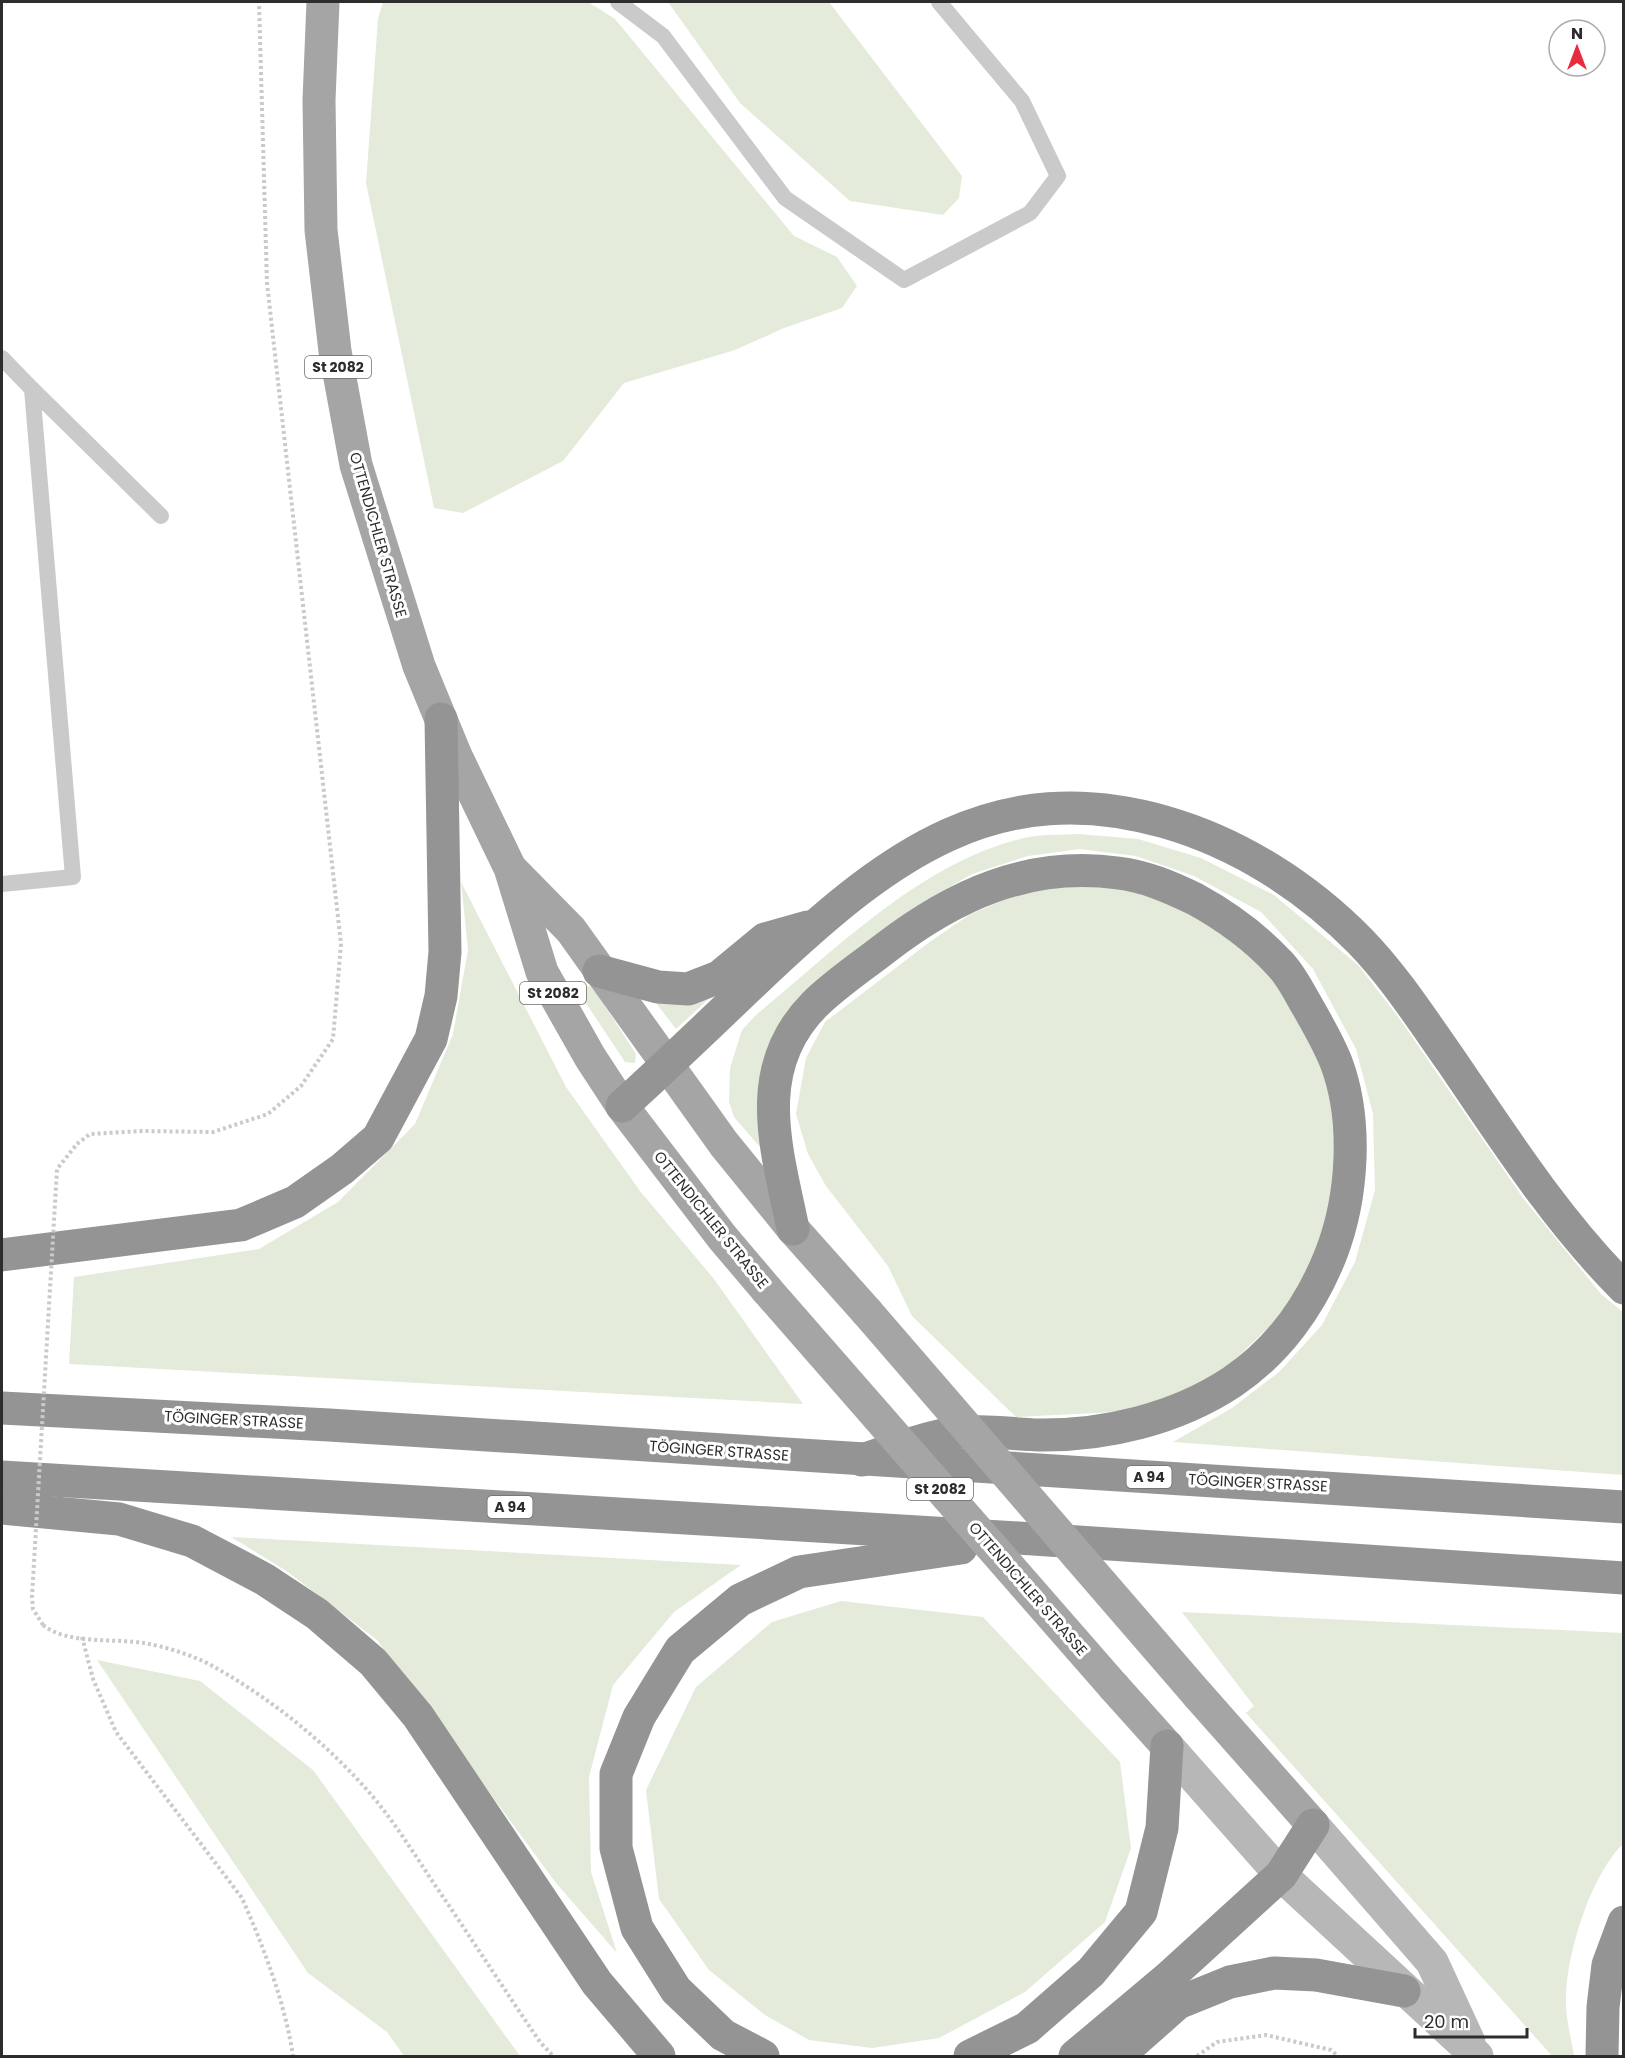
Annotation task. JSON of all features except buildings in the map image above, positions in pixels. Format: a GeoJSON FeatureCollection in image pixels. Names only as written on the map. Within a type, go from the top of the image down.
{"type":"FeatureCollection","features":[{"type":"Feature","properties":{"kind":"highway"},"geometry":{"type":"LineString","coordinates":[[2,1256],[241,1226],[295,1202],[342,1169],[378,1138],[431,1039],[441,996],[445,952],[441,719]]}},
{"type":"Feature","properties":{"kind":"highway"},"geometry":{"type":"LineString","coordinates":[[622,1106],[816,924],[850,895],[934,840],[977,822],[1020,811],[1087,807],[1129,812],[1209,836],[1248,854],[1314,901],[1360,941],[1417,1012],[1558,1214],[1623,1288]]}},
{"type":"Feature","properties":{"kind":"highway"},"geometry":{"type":"LineString","coordinates":[[793,1229],[773,1126],[772,1088],[784,1047],[805,1015],[841,982],[908,930],[956,900],[990,886],[1048,873],[1116,873],[1149,879],[1186,895],[1220,913],[1282,966],[1322,1031],[1337,1064],[1346,1099],[1349,1161],[1344,1210],[1336,1240],[1308,1303],[1284,1335],[1234,1380],[1185,1407],[1147,1421],[1115,1428],[1063,1436],[951,1433],[862,1460]]}},
{"type":"Feature","properties":{"kind":"highway"},"geometry":{"type":"LineString","coordinates":[[599,971],[658,987],[688,989],[719,977],[765,939],[816,924]]}},
{"type":"Feature","properties":{"kind":"highway","name":"TÖGINGER STRASSE"},"geometry":{"type":"LineString","coordinates":[[2,1408],[329,1425],[1623,1507]]}},
{"type":"Feature","properties":{"kind":"highway","name":"A 94"},"geometry":{"type":"LineString","coordinates":[[2,1477],[1018,1538],[1353,1562],[1623,1578]]}},
{"type":"Feature","properties":{"kind":"highway"},"geometry":{"type":"LineString","coordinates":[[2,1508],[119,1519],[192,1541],[264,1578],[317,1614],[373,1662],[418,1716],[597,1983],[659,2056]]}},
{"type":"Feature","properties":{"kind":"highway"},"geometry":{"type":"LineString","coordinates":[[763,2056],[723,2035],[676,1990],[637,1928],[616,1848],[616,1774],[639,1717],[680,1650],[740,1600],[799,1572],[1018,1538]]}},
{"type":"Feature","properties":{"kind":"highway"},"geometry":{"type":"LineString","coordinates":[[969,2056],[1027,2028],[1091,1971],[1141,1912],[1162,1828],[1167,1746]]}},
{"type":"Feature","properties":{"kind":"highway"},"geometry":{"type":"LineString","coordinates":[[1075,2056],[1168,1978],[1281,1875],[1313,1825]]}},
{"type":"Feature","properties":{"kind":"highway"},"geometry":{"type":"LineString","coordinates":[[1602,2056],[1603,2007],[1608,1965],[1623,1922]]}},
{"type":"Feature","properties":{"kind":"highway"},"geometry":{"type":"LineString","coordinates":[[1118,2056],[1178,2003],[1230,1982],[1274,1973],[1316,1975],[1404,1991]]}},
{"type":"Feature","properties":{"kind":"main road","name":"OTTENDICHLER STRASSE"},"geometry":{"type":"LineString","coordinates":[[324,2],[319,100],[321,230],[335,351],[356,465],[386,568],[419,666],[510,868],[542,972],[590,1058],[622,1106],[722,1237],[1281,1875],[1404,1991],[1475,2054]]}},
{"type":"Feature","properties":{"kind":"main road","name":"OTTENDICHLER STRASSE"},"geometry":{"type":"LineString","coordinates":[[510,868],[571,930],[667,1066],[793,1229],[1432,1962],[1475,2054]]}},
{"type":"Feature","properties":{"kind":"lane"},"geometry":{"type":"LineString","coordinates":[[618,2],[663,36],[785,198],[904,280],[1030,213],[1058,176],[1022,101],[939,2]]}},
{"type":"Feature","properties":{"kind":"lane"},"geometry":{"type":"LineString","coordinates":[[2,358],[161,516]]}},
{"type":"Feature","properties":{"kind":"lane"},"geometry":{"type":"LineString","coordinates":[[2,884],[73,878],[32,389]]}},
{"type":"Feature","properties":{"kind":"path"},"geometry":{"type":"LineString","coordinates":[[259,2],[267,283],[341,944],[333,1039],[301,1086],[268,1114],[213,1132],[142,1131],[90,1134],[77,1144],[57,1169],[33,1609],[43,1625],[52,1632],[145,1644],[178,1652],[206,1663],[265,1699],[328,1750],[368,1792],[395,1826],[540,2042],[553,2056]]}},
{"type":"Feature","properties":{"kind":"path"},"geometry":{"type":"LineString","coordinates":[[82,1637],[93,1679],[116,1732],[242,1898],[254,1925],[288,2027],[293,2056]]}},
{"type":"Feature","properties":{"kind":"path"},"geometry":{"type":"LineString","coordinates":[[1197,2056],[1217,2042],[1266,2035],[1331,2050],[1338,2056]]}},
{"type":"Feature","properties":{"kind":"green space"},"geometry":{"type":"Polygon","coordinates":[[[383,2],[588,2],[615,19],[794,236],[837,257],[857,286],[842,308],[784,328],[735,350],[624,383],[563,461],[463,513],[434,508],[366,183],[378,19],[383,2]]]}},
{"type":"Feature","properties":{"kind":"green space"},"geometry":{"type":"Polygon","coordinates":[[[668,2],[829,2],[962,176],[959,198],[943,215],[850,201],[740,103],[668,2]]]}},
{"type":"Feature","properties":{"kind":"green space"},"geometry":{"type":"Polygon","coordinates":[[[1079,834],[1138,839],[1201,858],[1274,895],[1358,965],[1399,1018],[1523,1198],[1601,1294],[1623,1312],[1623,1475],[1173,1442],[1232,1408],[1279,1372],[1322,1325],[1355,1262],[1375,1190],[1373,1114],[1356,1049],[1313,969],[1261,912],[1194,876],[1136,856],[1079,849],[1028,856],[972,874],[912,909],[801,996],[772,1161],[734,1117],[729,1102],[730,1068],[742,1030],[757,1014],[849,936],[916,887],[951,866],[987,850],[1024,838],[1079,834]]]}},
{"type":"Feature","properties":{"kind":"green space"},"geometry":{"type":"Polygon","coordinates":[[[1089,881],[1149,891],[1212,918],[1294,997],[1338,1105],[1330,1221],[1307,1278],[1271,1325],[1227,1367],[1171,1398],[1116,1412],[1016,1417],[912,1316],[888,1266],[826,1186],[808,1154],[796,1114],[806,1058],[825,1022],[969,915],[1017,894],[1089,881]]]}},
{"type":"Feature","properties":{"kind":"green space"},"geometry":{"type":"Polygon","coordinates":[[[461,882],[566,1087],[640,1191],[714,1279],[803,1404],[69,1364],[74,1277],[259,1249],[338,1202],[415,1124],[453,1034],[468,950],[461,882]]]}},
{"type":"Feature","properties":{"kind":"green space"},"geometry":{"type":"Polygon","coordinates":[[[592,986],[636,1054],[635,1063],[625,1062],[582,997],[584,987],[592,986]]]}},
{"type":"Feature","properties":{"kind":"green space"},"geometry":{"type":"Polygon","coordinates":[[[714,994],[676,1029],[653,999],[714,994]]]}},
{"type":"Feature","properties":{"kind":"green space"},"geometry":{"type":"Polygon","coordinates":[[[231,1537],[741,1565],[674,1612],[613,1685],[589,1777],[591,1872],[617,1953],[556,1883],[377,1640],[288,1572],[231,1537]]]}},
{"type":"Feature","properties":{"kind":"green space"},"geometry":{"type":"Polygon","coordinates":[[[841,1601],[983,1617],[1120,1762],[1131,1848],[1105,1922],[1025,1992],[939,2038],[872,2048],[809,2040],[765,2015],[709,1970],[659,1899],[646,1790],[696,1687],[772,1622],[841,1601]]]}},
{"type":"Feature","properties":{"kind":"green space"},"geometry":{"type":"Polygon","coordinates":[[[1182,1612],[1623,1633],[1623,1844],[1611,1858],[1591,1894],[1571,1958],[1566,2004],[1574,2056],[1552,2056],[1246,1713],[1254,1706],[1182,1612]]]}},
{"type":"Feature","properties":{"kind":"green space"},"geometry":{"type":"Polygon","coordinates":[[[97,1660],[200,1681],[313,1770],[520,2056],[404,2056],[387,2032],[308,1973],[97,1660]]]}}]}
